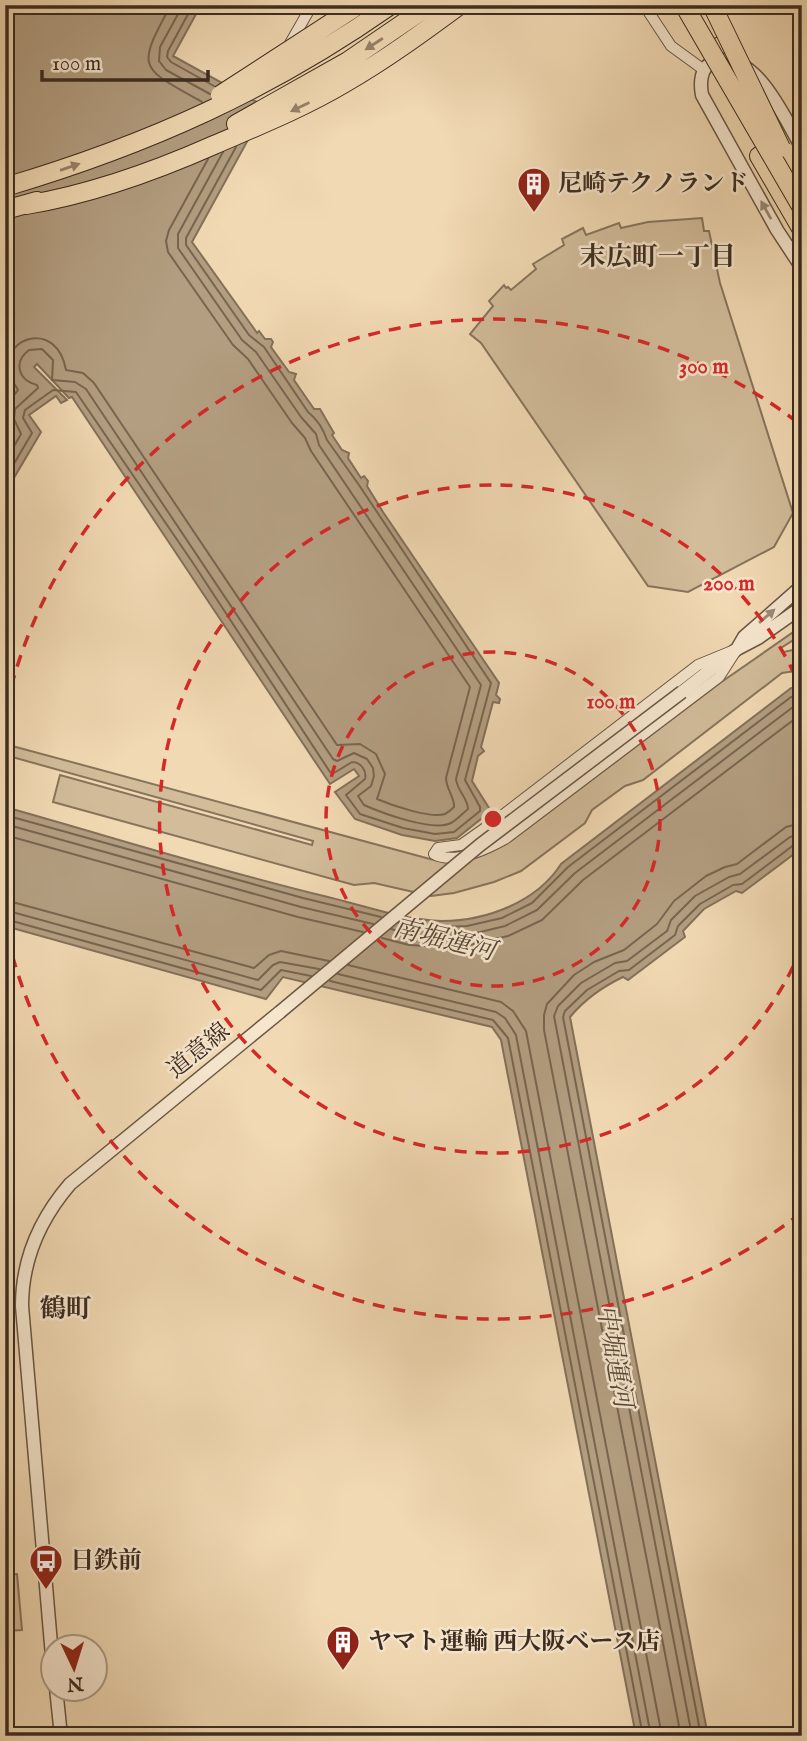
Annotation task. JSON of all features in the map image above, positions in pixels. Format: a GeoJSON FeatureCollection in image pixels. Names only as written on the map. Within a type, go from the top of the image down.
{"type":"FeatureCollection","features":[{"type":"Feature","properties":{"kind":"highway"},"geometry":{"type":"LineString","coordinates":[[108,153],[247,79],[357,5]]}},
{"type":"Feature","properties":{"kind":"highway"},"geometry":{"type":"LineString","coordinates":[[5,187],[168,130],[250,92],[337,41],[391,5]]}},
{"type":"Feature","properties":{"kind":"highway"},"geometry":{"type":"LineString","coordinates":[[26,205],[152,162],[256,114],[348,61],[430,5]]}},
{"type":"Feature","properties":{"kind":"highway"},"geometry":{"type":"LineString","coordinates":[[5,210],[68,198],[119,183],[301,107],[381,61],[460,5]]}},
{"type":"Feature","properties":{"kind":"highway"},"geometry":{"type":"LineString","coordinates":[[671,5],[802,230]]}},
{"type":"Feature","properties":{"kind":"highway"},"geometry":{"type":"LineString","coordinates":[[684,5],[802,208]]}},
{"type":"Feature","properties":{"kind":"highway"},"geometry":{"type":"LineString","coordinates":[[698,5],[802,184]]}},
{"type":"Feature","properties":{"kind":"highway"},"geometry":{"type":"LineString","coordinates":[[712,5],[780,148]]}},
{"type":"Feature","properties":{"kind":"street"},"geometry":{"type":"LineString","coordinates":[[264,90],[312,5]]}},
{"type":"Feature","properties":{"kind":"street"},"geometry":{"type":"LineString","coordinates":[[644,5],[671,46],[704,70]]}},
{"type":"Feature","properties":{"kind":"street"},"geometry":{"type":"LineString","coordinates":[[802,148],[766,88],[749,69],[726,61],[712,62],[704,70],[702,96],[777,230],[802,268]]}},
{"type":"Feature","properties":{"kind":"street","name":"道意線"},"geometry":{"type":"LineString","coordinates":[[737,649],[744,637],[802,586]]}},
{"type":"Feature","properties":{"kind":"street","name":"道意線"},"geometry":{"type":"LineString","coordinates":[[50,1632],[22,1306],[23,1277],[30,1250],[46,1216],[70,1184],[480,845],[737,649],[758,638],[802,607]]}},
{"type":"Feature","properties":{"kind":"street"},"geometry":{"type":"LineString","coordinates":[[737,649],[719,677],[506,839],[482,852],[442,859],[434,854],[438,848],[461,845],[495,821],[698,665],[737,649]]}},
{"type":"Feature","properties":{"kind":"street"},"geometry":{"type":"LineString","coordinates":[[57,1702],[61,1736]]}},
{"type":"Feature","properties":{"kind":"shaded area"},"geometry":{"type":"Polygon","coordinates":[[[702,218],[704,231],[709,231],[720,283],[793,513],[774,547],[688,592],[648,586],[481,343],[470,334],[493,306],[489,301],[504,285],[511,290],[536,269],[533,264],[564,245],[562,239],[583,228],[586,235],[619,223],[621,228],[648,222],[702,218]]]}},
{"type":"Feature","properties":{"kind":"shaded area"},"geometry":{"type":"Polygon","coordinates":[[[802,626],[802,639],[792,641],[781,648],[784,652],[802,648],[802,670],[782,673],[643,780],[625,786],[592,810],[585,823],[521,871],[454,893],[431,896],[374,883],[354,885],[53,802],[60,775],[312,845],[313,841],[5,755],[5,744],[430,859],[444,862],[469,859],[511,841],[720,683],[802,626]]]}},
{"type":"Feature","properties":{"kind":"shaded area"},"geometry":{"type":"Polygon","coordinates":[[[17,1574],[22,1630],[5,1631],[5,1575],[17,1574]]]}},
{"type":"Feature","properties":{"kind":"water"},"geometry":{"type":"Polygon","coordinates":[[[5,5],[201,5],[173,56],[266,107],[192,242],[257,333],[259,331],[265,339],[271,339],[271,347],[289,372],[296,374],[294,380],[314,409],[320,409],[334,433],[332,435],[342,450],[349,453],[348,458],[361,478],[364,476],[368,481],[367,486],[383,512],[499,683],[496,695],[500,699],[499,703],[493,702],[481,747],[484,751],[478,756],[472,781],[491,811],[457,838],[435,841],[402,835],[355,819],[335,792],[359,776],[354,769],[330,784],[72,397],[69,398],[37,364],[34,367],[67,400],[61,403],[56,396],[29,415],[41,432],[5,493],[5,5]]]}},
{"type":"Feature","properties":{"kind":"water"},"geometry":{"type":"Polygon","coordinates":[[[791,688],[802,691],[802,848],[742,893],[736,891],[704,909],[683,931],[685,937],[628,980],[623,977],[601,989],[570,1017],[708,1736],[636,1736],[501,1040],[492,1027],[283,977],[266,999],[5,926],[5,807],[206,865],[384,912],[427,920],[459,920],[493,913],[524,899],[551,877],[561,864],[791,688]]]}},
{"type":"Feature","properties":{"kind":"place","name":"尼崎テクノランド"},"geometry":{"type":"Point","coordinates":[534,214]}},
{"type":"Feature","properties":{"kind":"place","name":"日鉄前"},"geometry":{"type":"Point","coordinates":[46,1591]}},
{"type":"Feature","properties":{"kind":"place","name":"ヤマト運輸 西大阪ベース店"},"geometry":{"type":"Point","coordinates":[343,1672]}},
{"type":"Feature","properties":{"kind":"district","name":"末広町一丁目"},"geometry":{"type":"Point","coordinates":[658,257]}},
{"type":"Feature","properties":{"kind":"district","name":"鶴町"},"geometry":{"type":"Point","coordinates":[66,1309]}},
{"type":"Feature","properties":{"kind":"water label","name":"南堀運河"},"geometry":{"type":"Point","coordinates":[444,940]}},
{"type":"Feature","properties":{"kind":"water label","name":"中堀運河"},"geometry":{"type":"Point","coordinates":[614,1356]}}]}
